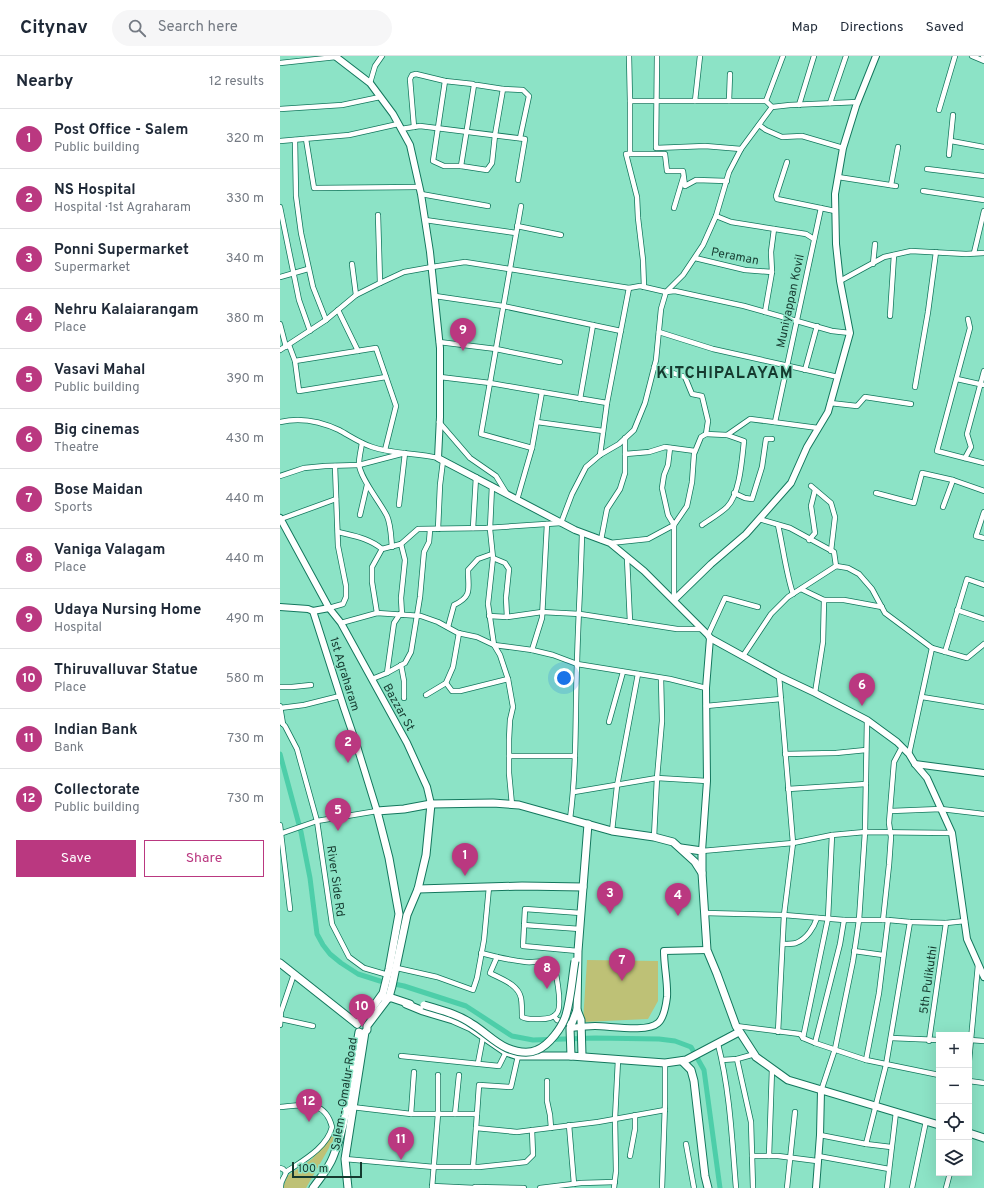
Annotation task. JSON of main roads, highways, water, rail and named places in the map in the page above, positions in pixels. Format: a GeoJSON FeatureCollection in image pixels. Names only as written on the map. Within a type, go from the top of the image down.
{"type":"FeatureCollection","features":[{"type":"Feature","properties":{"kind":"main road"},"geometry":{"type":"LineString","coordinates":[[364,1030],[357,1029],[359,1023],[383,996],[393,971],[403,914],[377,811],[404,809],[431,804],[493,803],[519,805],[612,831],[654,837],[673,842],[681,848],[702,873]]}},
{"type":"Feature","properties":{"kind":"main road","name":"Bazzar St"},"geometry":{"type":"LineString","coordinates":[[403,914],[418,889],[426,855],[431,804]]}},
{"type":"Feature","properties":{"kind":"main road"},"geometry":{"type":"LineString","coordinates":[[571,1055],[571,1028],[577,1010],[578,951],[588,824]]}},
{"type":"Feature","properties":{"kind":"main road"},"geometry":{"type":"LineString","coordinates":[[681,848],[702,851],[707,950],[718,974],[738,1029],[756,1057],[788,1080],[936,1124]]}},
{"type":"Feature","properties":{"kind":"main road"},"geometry":{"type":"LineString","coordinates":[[418,889],[582,886]]}},
{"type":"Feature","properties":{"kind":"main road"},"geometry":{"type":"LineString","coordinates":[[383,996],[406,1004],[446,1012],[471,1023],[506,1048],[518,1052],[528,1052],[538,1050],[546,1043],[554,1035],[566,1016],[575,961]]}},
{"type":"Feature","properties":{"kind":"main road"},"geometry":{"type":"LineString","coordinates":[[280,963],[359,1023]]}},
{"type":"Feature","properties":{"kind":"main road","name":"Salem - Omalur Road"},"geometry":{"type":"LineString","coordinates":[[313,1188],[333,1158],[346,1112],[364,1030],[383,996]]}},
{"type":"Feature","properties":{"kind":"main road"},"geometry":{"type":"LineString","coordinates":[[424,1008],[470,1028],[506,1052],[518,1056],[582,1054],[618,1060],[664,1063],[684,1060],[718,1044],[738,1029]]}},
{"type":"Feature","properties":{"kind":"main road"},"geometry":{"type":"LineString","coordinates":[[577,1010],[582,1028],[582,1054]]}},
{"type":"Feature","properties":{"kind":"main road","name":"Salem - Omalur Road"},"geometry":{"type":"LineString","coordinates":[[348,1188],[345,1159],[364,1030]]}},
{"type":"Feature","properties":{"kind":"main road"},"geometry":{"type":"LineString","coordinates":[[684,1060],[691,1070],[694,1081],[705,1176],[708,1188]]}},
{"type":"Feature","properties":{"kind":"main road"},"geometry":{"type":"LineString","coordinates":[[972,1134],[984,1138]]}},
{"type":"Feature","properties":{"kind":"waterway"},"geometry":{"type":"LineString","coordinates":[[280,754],[301,832],[310,878],[317,934],[330,954],[358,974],[380,981],[404,986],[466,1006],[512,1036],[533,1040],[595,1038],[659,1039],[675,1041],[691,1047],[704,1070],[720,1188]]}},
{"type":"Feature","properties":{"kind":"place","name":"Udaya Nursing Home"},"geometry":{"type":"Point","coordinates":[463,351]}},
{"type":"Feature","properties":{"kind":"place","name":"Big cinemas"},"geometry":{"type":"Point","coordinates":[862,706]}},
{"type":"Feature","properties":{"kind":"place","name":"NS Hospital"},"geometry":{"type":"Point","coordinates":[348,763]}},
{"type":"Feature","properties":{"kind":"place","name":"Vasavi Mahal"},"geometry":{"type":"Point","coordinates":[338,831]}},
{"type":"Feature","properties":{"kind":"place","name":"Post Office - Salem"},"geometry":{"type":"Point","coordinates":[465,876]}},
{"type":"Feature","properties":{"kind":"place","name":"Ponni Supermarket"},"geometry":{"type":"Point","coordinates":[610,914]}},
{"type":"Feature","properties":{"kind":"place","name":"Nehru Kalaiarangam"},"geometry":{"type":"Point","coordinates":[678,916]}},
{"type":"Feature","properties":{"kind":"place","name":"Bose Maidan"},"geometry":{"type":"Point","coordinates":[622,981]}},
{"type":"Feature","properties":{"kind":"place","name":"Vaniga Valagam"},"geometry":{"type":"Point","coordinates":[547,989]}},
{"type":"Feature","properties":{"kind":"place","name":"Thiruvalluvar Statue"},"geometry":{"type":"Point","coordinates":[362,1027]}},
{"type":"Feature","properties":{"kind":"place","name":"Collectorate"},"geometry":{"type":"Point","coordinates":[309,1122]}},
{"type":"Feature","properties":{"kind":"place","name":"Indian Bank"},"geometry":{"type":"Point","coordinates":[401,1160]}},
{"type":"Feature","properties":{"kind":"district","name":"KITCHIPALAYAM"},"geometry":{"type":"Point","coordinates":[725,372]}}]}
